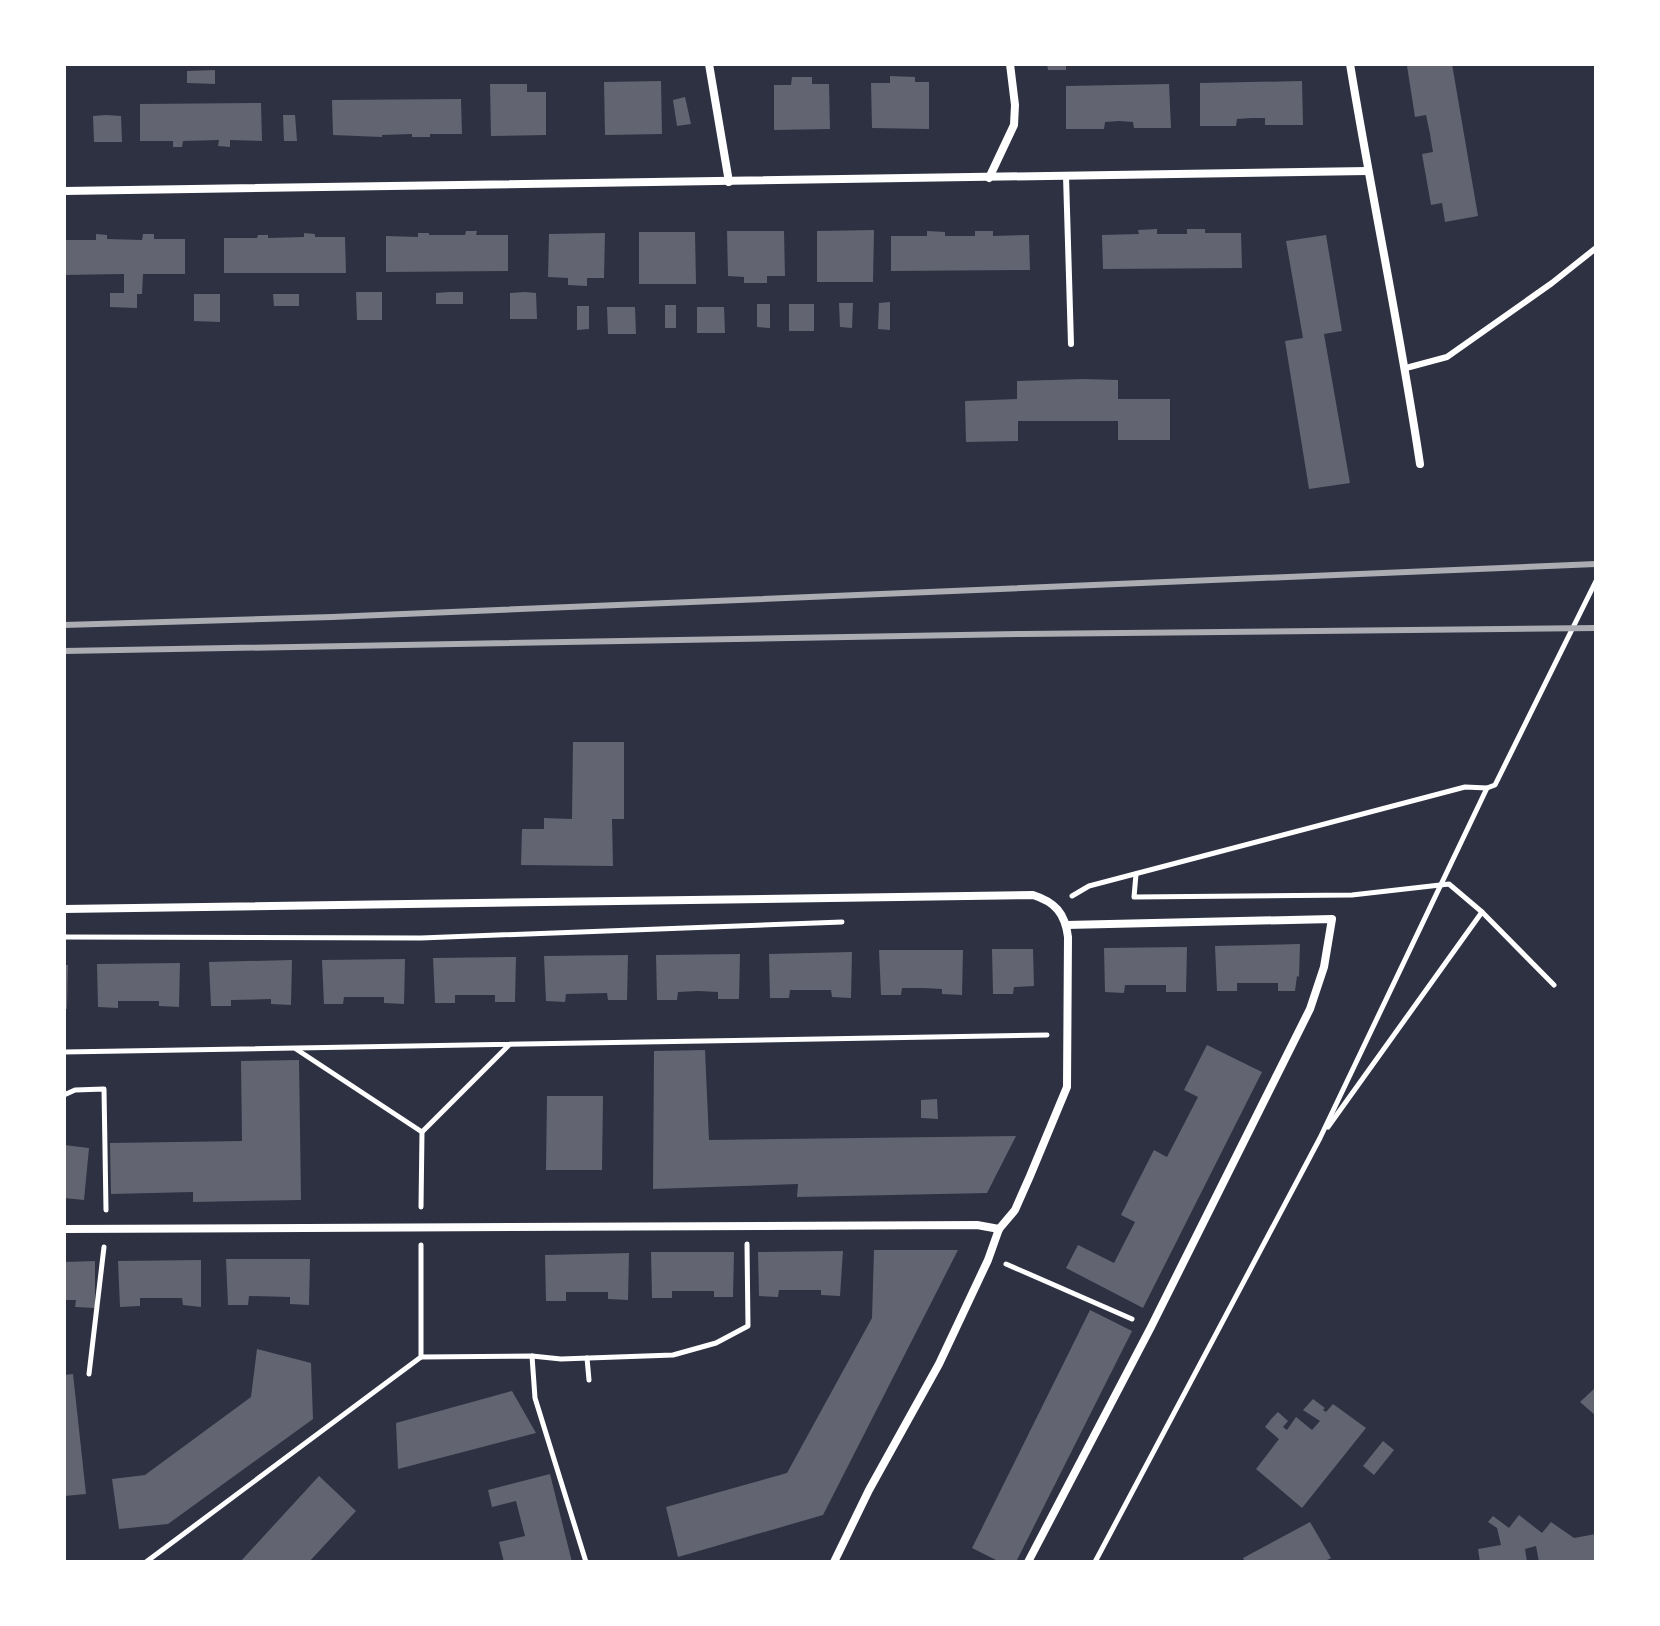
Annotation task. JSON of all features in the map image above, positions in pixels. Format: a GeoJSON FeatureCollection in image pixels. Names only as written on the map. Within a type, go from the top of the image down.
{"type":"FeatureCollection","features":[{"type":"Feature","properties":{"kind":"street"},"geometry":{"type":"LineString","coordinates":[[709,64],[729,182]]}},
{"type":"Feature","properties":{"kind":"street"},"geometry":{"type":"LineString","coordinates":[[989,178],[1014,125],[1010,64]]}},
{"type":"Feature","properties":{"kind":"street"},"geometry":{"type":"LineString","coordinates":[[1350,64],[1367,171],[1406,368],[1420,464]]}},
{"type":"Feature","properties":{"kind":"street"},"geometry":{"type":"LineString","coordinates":[[64,191],[1367,171]]}},
{"type":"Feature","properties":{"kind":"street"},"geometry":{"type":"LineString","coordinates":[[64,909],[1033,895],[1055,905],[1066,925],[1067,1087],[1015,1210],[999,1229],[988,1260],[939,1364],[869,1490],[834,1562]]}},
{"type":"Feature","properties":{"kind":"street"},"geometry":{"type":"LineString","coordinates":[[1028,1562],[1151,1327],[1310,1009],[1324,967],[1332,919],[1066,925]]}},
{"type":"Feature","properties":{"kind":"street"},"geometry":{"type":"LineString","coordinates":[[64,1229],[977,1225],[999,1229]]}},
{"type":"Feature","properties":{"kind":"lane"},"geometry":{"type":"LineString","coordinates":[[1066,176],[1071,344]]}},
{"type":"Feature","properties":{"kind":"lane"},"geometry":{"type":"LineString","coordinates":[[1406,368],[1447,357],[1596,248]]}},
{"type":"Feature","properties":{"kind":"path"},"geometry":{"type":"LineString","coordinates":[[1055,905],[1089,886],[1465,787],[1487,788],[1495,785],[1596,581]]}},
{"type":"Feature","properties":{"kind":"path"},"geometry":{"type":"LineString","coordinates":[[1095,1562],[1320,1138],[1487,788]]}},
{"type":"Feature","properties":{"kind":"path"},"geometry":{"type":"LineString","coordinates":[[1136,874],[1134,897],[1352,895],[1449,884],[1482,912],[1554,985]]}},
{"type":"Feature","properties":{"kind":"path"},"geometry":{"type":"LineString","coordinates":[[1320,1138],[1482,912]]}},
{"type":"Feature","properties":{"kind":"path"},"geometry":{"type":"LineString","coordinates":[[64,937],[421,938],[844,921]]}},
{"type":"Feature","properties":{"kind":"path"},"geometry":{"type":"LineString","coordinates":[[64,1052],[1067,1035]]}},
{"type":"Feature","properties":{"kind":"path"},"geometry":{"type":"LineString","coordinates":[[421,1357],[422,1132],[509,1044]]}},
{"type":"Feature","properties":{"kind":"path"},"geometry":{"type":"LineString","coordinates":[[294,1048],[422,1132]]}},
{"type":"Feature","properties":{"kind":"path"},"geometry":{"type":"LineString","coordinates":[[64,1095],[75,1090],[104,1089],[106,1229],[89,1374]]}},
{"type":"Feature","properties":{"kind":"path"},"geometry":{"type":"LineString","coordinates":[[146,1562],[421,1357],[532,1356],[561,1359],[673,1355],[716,1343],[748,1326],[747,1227]]}},
{"type":"Feature","properties":{"kind":"path"},"geometry":{"type":"LineString","coordinates":[[988,1260],[1006,1264],[1151,1327]]}},
{"type":"Feature","properties":{"kind":"path"},"geometry":{"type":"LineString","coordinates":[[532,1356],[535,1398],[586,1562]]}},
{"type":"Feature","properties":{"kind":"path"},"geometry":{"type":"LineString","coordinates":[[587,1358],[589,1380]]}},
{"type":"Feature","properties":{"kind":"building"},"geometry":{"type":"Polygon","coordinates":[[[1047,64],[1066,64],[1066,70],[1048,70],[1047,64]]]}},
{"type":"Feature","properties":{"kind":"building"},"geometry":{"type":"Polygon","coordinates":[[[1452,64],[1478,216],[1445,222],[1442,203],[1431,205],[1422,154],[1433,152],[1430,134],[1426,115],[1415,117],[1407,66],[1452,64]]]}},
{"type":"Feature","properties":{"kind":"building"},"geometry":{"type":"Polygon","coordinates":[[[215,70],[215,84],[187,83],[187,71],[215,70]]]}},
{"type":"Feature","properties":{"kind":"building"},"geometry":{"type":"Polygon","coordinates":[[[890,76],[915,77],[915,82],[929,82],[929,129],[872,128],[871,83],[890,83],[890,76]]]}},
{"type":"Feature","properties":{"kind":"building"},"geometry":{"type":"Polygon","coordinates":[[[792,77],[812,77],[812,84],[829,84],[830,129],[774,130],[774,85],[791,85],[792,77]]]}},
{"type":"Feature","properties":{"kind":"building"},"geometry":{"type":"Polygon","coordinates":[[[661,81],[662,134],[605,135],[604,82],[661,81]]]}},
{"type":"Feature","properties":{"kind":"building"},"geometry":{"type":"Polygon","coordinates":[[[1302,81],[1303,125],[1265,125],[1265,118],[1252,118],[1237,119],[1236,126],[1200,126],[1200,83],[1302,81]]]}},
{"type":"Feature","properties":{"kind":"building"},"geometry":{"type":"Polygon","coordinates":[[[490,84],[527,84],[527,92],[546,92],[546,135],[491,136],[490,84]]]}},
{"type":"Feature","properties":{"kind":"building"},"geometry":{"type":"Polygon","coordinates":[[[1169,84],[1171,128],[1134,128],[1133,122],[1119,121],[1105,122],[1104,129],[1066,129],[1066,86],[1169,84]]]}},
{"type":"Feature","properties":{"kind":"building"},"geometry":{"type":"Polygon","coordinates":[[[685,97],[691,124],[677,126],[673,100],[685,97]]]}},
{"type":"Feature","properties":{"kind":"building"},"geometry":{"type":"Polygon","coordinates":[[[461,99],[462,134],[430,134],[430,137],[412,137],[412,134],[382,137],[333,135],[332,100],[461,99]]]}},
{"type":"Feature","properties":{"kind":"building"},"geometry":{"type":"Polygon","coordinates":[[[261,103],[262,141],[230,140],[230,147],[218,146],[219,140],[183,141],[182,147],[173,147],[173,141],[140,141],[140,104],[261,103]]]}},
{"type":"Feature","properties":{"kind":"building"},"geometry":{"type":"Polygon","coordinates":[[[283,115],[295,115],[297,141],[284,141],[283,115]]]}},
{"type":"Feature","properties":{"kind":"building"},"geometry":{"type":"Polygon","coordinates":[[[93,116],[121,116],[122,142],[94,142],[93,116]]]}},
{"type":"Feature","properties":{"kind":"building"},"geometry":{"type":"Polygon","coordinates":[[[1157,229],[1157,234],[1187,234],[1187,229],[1205,229],[1205,233],[1241,233],[1242,268],[1103,269],[1102,235],[1139,234],[1138,230],[1157,229]]]}},
{"type":"Feature","properties":{"kind":"building"},"geometry":{"type":"Polygon","coordinates":[[[874,230],[873,282],[817,282],[817,231],[874,230]]]}},
{"type":"Feature","properties":{"kind":"building"},"geometry":{"type":"Polygon","coordinates":[[[466,231],[477,231],[476,235],[508,235],[508,271],[386,272],[386,236],[418,237],[418,233],[465,235],[466,231]]]}},
{"type":"Feature","properties":{"kind":"building"},"geometry":{"type":"Polygon","coordinates":[[[727,231],[784,231],[785,276],[767,276],[767,283],[744,283],[744,277],[728,276],[727,231]]]}},
{"type":"Feature","properties":{"kind":"building"},"geometry":{"type":"Polygon","coordinates":[[[927,231],[945,232],[945,236],[975,236],[975,231],[993,231],[993,236],[1029,235],[1030,270],[891,271],[891,236],[927,236],[927,231]]]}},
{"type":"Feature","properties":{"kind":"building"},"geometry":{"type":"Polygon","coordinates":[[[639,232],[695,232],[696,284],[639,284],[639,232]]]}},
{"type":"Feature","properties":{"kind":"building"},"geometry":{"type":"Polygon","coordinates":[[[304,233],[315,234],[315,237],[345,237],[346,273],[224,273],[224,238],[257,238],[258,235],[268,235],[268,238],[304,237],[304,233]]]}},
{"type":"Feature","properties":{"kind":"building"},"geometry":{"type":"Polygon","coordinates":[[[605,233],[604,278],[587,278],[587,286],[568,285],[568,278],[548,277],[549,234],[605,233]]]}},
{"type":"Feature","properties":{"kind":"building"},"geometry":{"type":"Polygon","coordinates":[[[96,234],[107,235],[107,239],[142,240],[143,234],[154,234],[154,239],[185,239],[185,274],[143,274],[142,294],[137,294],[137,308],[110,307],[110,293],[124,293],[124,274],[64,275],[64,240],[96,240],[96,234]]]}},
{"type":"Feature","properties":{"kind":"building"},"geometry":{"type":"Polygon","coordinates":[[[1326,235],[1342,331],[1324,334],[1350,483],[1309,489],[1285,341],[1303,338],[1286,241],[1326,235]]]}},
{"type":"Feature","properties":{"kind":"building"},"geometry":{"type":"Polygon","coordinates":[[[356,292],[382,292],[382,320],[357,320],[356,292]]]}},
{"type":"Feature","properties":{"kind":"building"},"geometry":{"type":"Polygon","coordinates":[[[463,292],[463,304],[436,304],[436,293],[463,292]]]}},
{"type":"Feature","properties":{"kind":"building"},"geometry":{"type":"Polygon","coordinates":[[[510,293],[536,293],[537,319],[510,319],[510,293]]]}},
{"type":"Feature","properties":{"kind":"building"},"geometry":{"type":"Polygon","coordinates":[[[194,294],[220,294],[220,322],[194,321],[194,294]]]}},
{"type":"Feature","properties":{"kind":"building"},"geometry":{"type":"Polygon","coordinates":[[[273,294],[299,294],[299,306],[274,306],[273,294]]]}},
{"type":"Feature","properties":{"kind":"building"},"geometry":{"type":"Polygon","coordinates":[[[890,302],[890,330],[878,329],[879,303],[890,302]]]}},
{"type":"Feature","properties":{"kind":"building"},"geometry":{"type":"Polygon","coordinates":[[[839,303],[853,303],[852,328],[840,327],[839,303]]]}},
{"type":"Feature","properties":{"kind":"building"},"geometry":{"type":"Polygon","coordinates":[[[757,304],[770,304],[770,328],[757,327],[757,304]]]}},
{"type":"Feature","properties":{"kind":"building"},"geometry":{"type":"Polygon","coordinates":[[[789,304],[814,304],[814,331],[789,331],[789,304]]]}},
{"type":"Feature","properties":{"kind":"building"},"geometry":{"type":"Polygon","coordinates":[[[665,305],[676,305],[676,328],[665,328],[665,305]]]}},
{"type":"Feature","properties":{"kind":"building"},"geometry":{"type":"Polygon","coordinates":[[[577,306],[589,306],[589,329],[577,330],[577,306]]]}},
{"type":"Feature","properties":{"kind":"building"},"geometry":{"type":"Polygon","coordinates":[[[607,307],[635,307],[636,334],[608,334],[607,307]]]}},
{"type":"Feature","properties":{"kind":"building"},"geometry":{"type":"Polygon","coordinates":[[[697,307],[724,307],[725,333],[697,333],[697,307]]]}},
{"type":"Feature","properties":{"kind":"building"},"geometry":{"type":"Polygon","coordinates":[[[1118,380],[1118,399],[1170,399],[1170,440],[1118,440],[1118,421],[1018,421],[1018,441],[966,442],[965,401],[1017,399],[1017,381],[1118,380]]]}},
{"type":"Feature","properties":{"kind":"building"},"geometry":{"type":"Polygon","coordinates":[[[573,742],[624,742],[624,819],[612,819],[613,866],[521,865],[522,829],[544,829],[544,818],[572,819],[573,742]]]}},
{"type":"Feature","properties":{"kind":"building"},"geometry":{"type":"Polygon","coordinates":[[[1300,944],[1299,977],[1295,991],[1278,991],[1278,983],[1237,983],[1237,991],[1217,991],[1215,946],[1300,944]]]}},
{"type":"Feature","properties":{"kind":"building"},"geometry":{"type":"Polygon","coordinates":[[[1187,947],[1186,992],[1166,992],[1166,985],[1125,985],[1124,993],[1105,992],[1104,948],[1187,947]]]}},
{"type":"Feature","properties":{"kind":"building"},"geometry":{"type":"Polygon","coordinates":[[[992,949],[1033,949],[1034,986],[1014,987],[1013,994],[993,994],[992,949]]]}},
{"type":"Feature","properties":{"kind":"building"},"geometry":{"type":"Polygon","coordinates":[[[879,950],[963,950],[962,995],[942,994],[942,989],[902,988],[901,995],[881,995],[879,950]]]}},
{"type":"Feature","properties":{"kind":"building"},"geometry":{"type":"Polygon","coordinates":[[[852,952],[851,998],[832,997],[831,990],[790,990],[789,998],[770,998],[769,954],[852,952]]]}},
{"type":"Feature","properties":{"kind":"building"},"geometry":{"type":"Polygon","coordinates":[[[740,954],[739,999],[718,999],[718,992],[698,991],[678,992],[677,1000],[657,1000],[656,955],[740,954]]]}},
{"type":"Feature","properties":{"kind":"building"},"geometry":{"type":"Polygon","coordinates":[[[628,955],[627,1000],[608,1000],[607,993],[566,994],[565,1002],[546,1001],[544,956],[628,955]]]}},
{"type":"Feature","properties":{"kind":"building"},"geometry":{"type":"Polygon","coordinates":[[[516,957],[515,1002],[495,1002],[495,995],[455,995],[455,1003],[435,1003],[433,958],[516,957]]]}},
{"type":"Feature","properties":{"kind":"building"},"geometry":{"type":"Polygon","coordinates":[[[405,959],[404,1004],[384,1003],[384,997],[344,997],[343,1004],[324,1004],[322,960],[405,959]]]}},
{"type":"Feature","properties":{"kind":"building"},"geometry":{"type":"Polygon","coordinates":[[[292,960],[291,1005],[271,1004],[271,999],[231,1000],[231,1006],[211,1006],[209,962],[292,960]]]}},
{"type":"Feature","properties":{"kind":"building"},"geometry":{"type":"Polygon","coordinates":[[[180,963],[179,1007],[159,1006],[159,1001],[118,1001],[118,1008],[98,1007],[97,964],[180,963]]]}},
{"type":"Feature","properties":{"kind":"building"},"geometry":{"type":"Polygon","coordinates":[[[64,965],[68,965],[67,1009],[64,1009],[64,965]]]}},
{"type":"Feature","properties":{"kind":"building"},"geometry":{"type":"Polygon","coordinates":[[[1207,1045],[1262,1072],[1143,1308],[1066,1268],[1078,1245],[1114,1263],[1135,1222],[1121,1215],[1154,1150],[1167,1157],[1198,1097],[1184,1090],[1207,1045]]]}},
{"type":"Feature","properties":{"kind":"building"},"geometry":{"type":"Polygon","coordinates":[[[705,1050],[709,1140],[1016,1136],[987,1193],[797,1197],[798,1184],[653,1189],[654,1051],[705,1050]]]}},
{"type":"Feature","properties":{"kind":"building"},"geometry":{"type":"Polygon","coordinates":[[[299,1060],[301,1200],[193,1202],[193,1192],[111,1194],[110,1143],[242,1141],[241,1061],[299,1060]]]}},
{"type":"Feature","properties":{"kind":"building"},"geometry":{"type":"Polygon","coordinates":[[[547,1096],[603,1096],[602,1170],[546,1170],[547,1096]]]}},
{"type":"Feature","properties":{"kind":"building"},"geometry":{"type":"Polygon","coordinates":[[[937,1099],[938,1119],[921,1118],[921,1100],[937,1099]]]}},
{"type":"Feature","properties":{"kind":"building"},"geometry":{"type":"Polygon","coordinates":[[[64,1145],[89,1148],[84,1200],[64,1198],[64,1145]]]}},
{"type":"Feature","properties":{"kind":"building"},"geometry":{"type":"Polygon","coordinates":[[[874,1250],[958,1250],[823,1515],[678,1557],[666,1507],[787,1473],[872,1318],[874,1250]]]}},
{"type":"Feature","properties":{"kind":"building"},"geometry":{"type":"Polygon","coordinates":[[[843,1251],[840,1296],[821,1295],[821,1290],[779,1290],[778,1297],[759,1296],[758,1252],[843,1251]]]}},
{"type":"Feature","properties":{"kind":"building"},"geometry":{"type":"Polygon","coordinates":[[[651,1252],[734,1252],[733,1297],[714,1297],[714,1291],[672,1291],[672,1298],[652,1298],[651,1252]]]}},
{"type":"Feature","properties":{"kind":"building"},"geometry":{"type":"Polygon","coordinates":[[[629,1253],[628,1300],[608,1299],[608,1292],[566,1292],[566,1301],[546,1301],[545,1255],[629,1253]]]}},
{"type":"Feature","properties":{"kind":"building"},"geometry":{"type":"Polygon","coordinates":[[[226,1259],[310,1259],[309,1305],[290,1304],[290,1297],[249,1296],[248,1305],[228,1305],[226,1259]]]}},
{"type":"Feature","properties":{"kind":"building"},"geometry":{"type":"Polygon","coordinates":[[[201,1260],[201,1307],[183,1305],[182,1298],[140,1298],[140,1306],[120,1307],[118,1261],[201,1260]]]}},
{"type":"Feature","properties":{"kind":"building"},"geometry":{"type":"Polygon","coordinates":[[[95,1261],[95,1308],[75,1307],[76,1300],[64,1300],[64,1262],[95,1261]]]}},
{"type":"Feature","properties":{"kind":"building"},"geometry":{"type":"Polygon","coordinates":[[[1090,1310],[1132,1331],[1016,1562],[1000,1562],[972,1548],[1090,1310]]]}},
{"type":"Feature","properties":{"kind":"building"},"geometry":{"type":"Polygon","coordinates":[[[257,1349],[311,1363],[313,1419],[168,1524],[119,1529],[112,1479],[145,1475],[251,1397],[257,1349]]]}},
{"type":"Feature","properties":{"kind":"building"},"geometry":{"type":"Polygon","coordinates":[[[73,1374],[86,1494],[64,1496],[64,1375],[73,1374]]]}},
{"type":"Feature","properties":{"kind":"building"},"geometry":{"type":"Polygon","coordinates":[[[1596,1389],[1596,1416],[1580,1402],[1596,1389]]]}},
{"type":"Feature","properties":{"kind":"building"},"geometry":{"type":"Polygon","coordinates":[[[512,1391],[536,1433],[398,1469],[396,1423],[512,1391]]]}},
{"type":"Feature","properties":{"kind":"building"},"geometry":{"type":"Polygon","coordinates":[[[1313,1399],[1326,1412],[1333,1404],[1366,1428],[1302,1508],[1256,1469],[1279,1439],[1265,1427],[1272,1418],[1278,1412],[1288,1421],[1283,1427],[1287,1430],[1296,1417],[1312,1430],[1320,1421],[1303,1410],[1313,1399]]]}},
{"type":"Feature","properties":{"kind":"building"},"geometry":{"type":"Polygon","coordinates":[[[1383,1441],[1394,1450],[1374,1475],[1363,1466],[1383,1441]]]}},
{"type":"Feature","properties":{"kind":"building"},"geometry":{"type":"Polygon","coordinates":[[[550,1474],[572,1562],[504,1562],[499,1542],[525,1536],[516,1501],[492,1507],[488,1490],[550,1474]]]}},
{"type":"Feature","properties":{"kind":"building"},"geometry":{"type":"Polygon","coordinates":[[[319,1476],[356,1511],[309,1562],[240,1562],[319,1476]]]}},
{"type":"Feature","properties":{"kind":"building"},"geometry":{"type":"Polygon","coordinates":[[[1519,1515],[1542,1533],[1551,1522],[1574,1538],[1596,1534],[1596,1562],[1539,1562],[1536,1546],[1525,1549],[1527,1562],[1480,1562],[1478,1549],[1501,1545],[1497,1528],[1488,1522],[1493,1516],[1509,1528],[1519,1515]]]}},
{"type":"Feature","properties":{"kind":"building"},"geometry":{"type":"Polygon","coordinates":[[[1310,1522],[1331,1558],[1323,1562],[1245,1562],[1243,1558],[1310,1522]]]}},
{"type":"Feature","properties":{"kind":"railway"},"geometry":{"type":"LineString","coordinates":[[64,625],[332,617],[1596,564]]}},
{"type":"Feature","properties":{"kind":"railway"},"geometry":{"type":"LineString","coordinates":[[64,651],[1022,634],[1596,628]]}}]}
